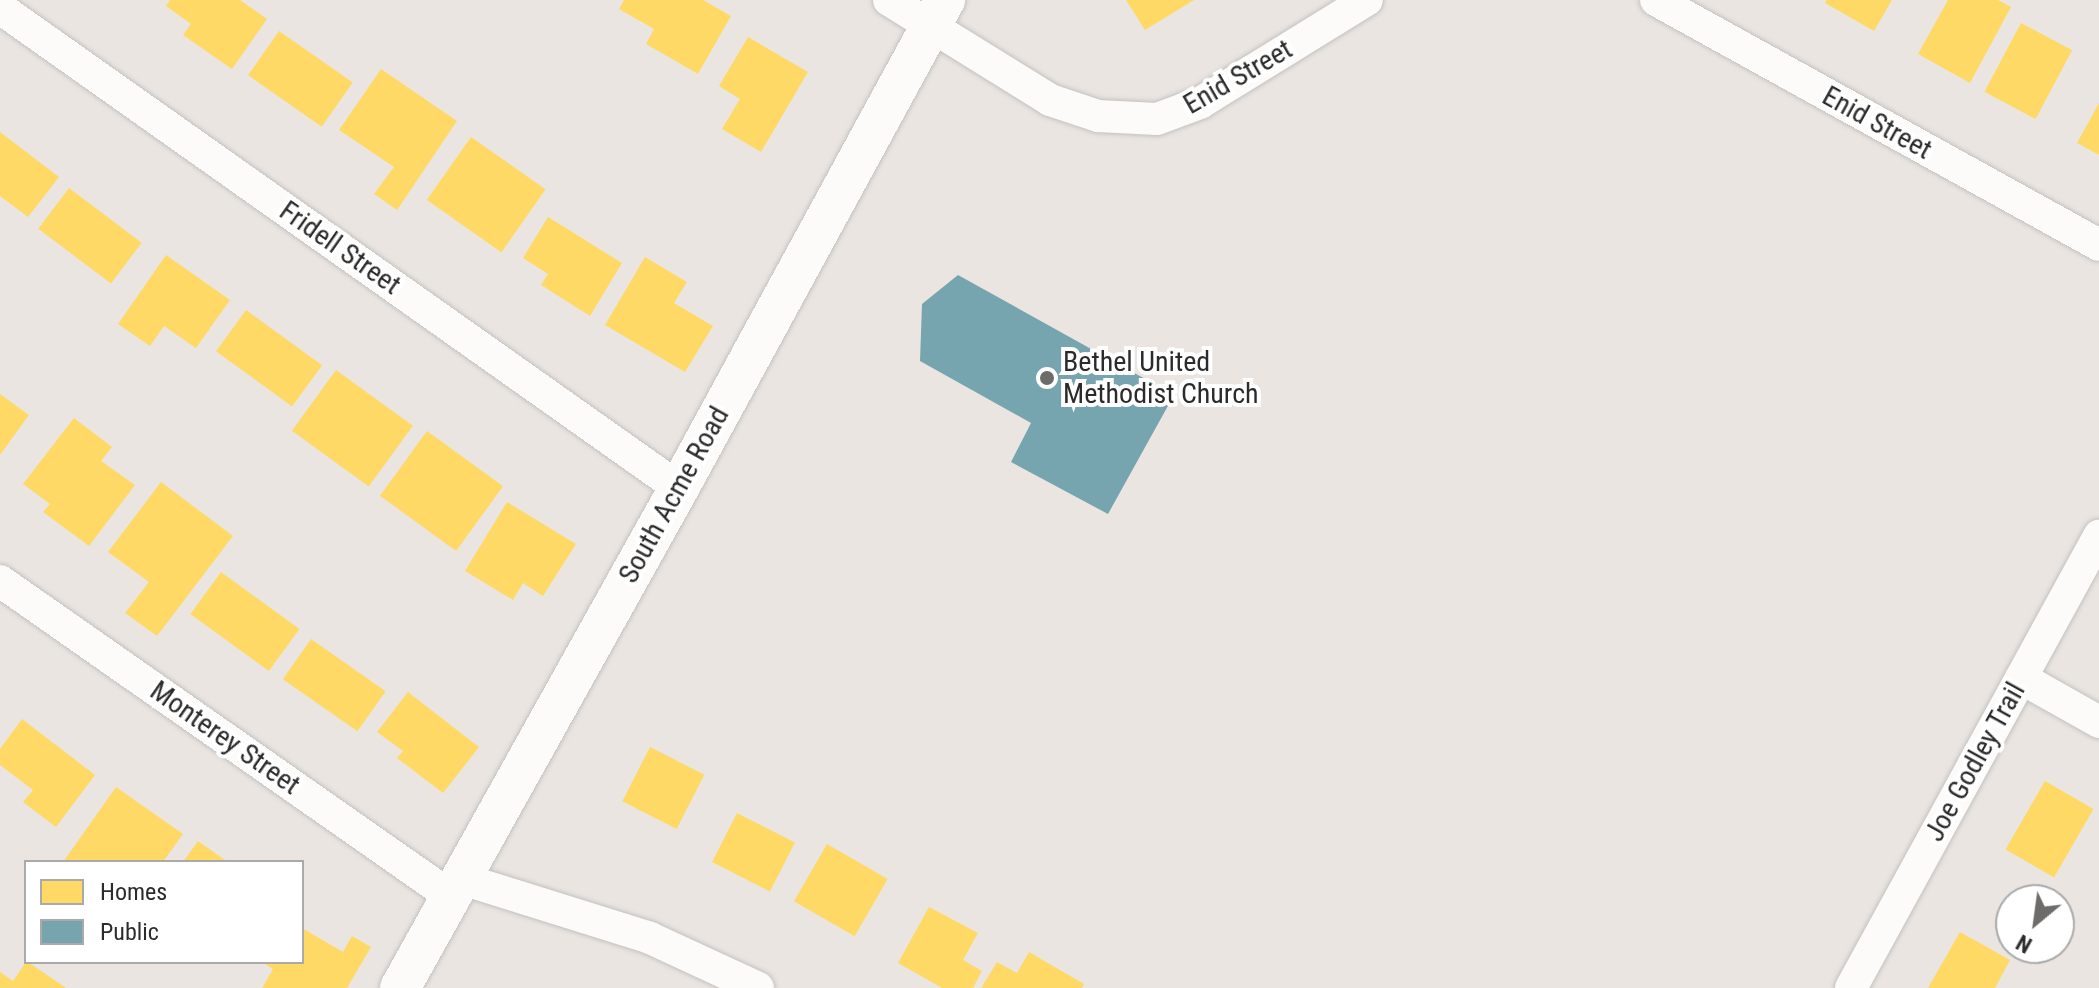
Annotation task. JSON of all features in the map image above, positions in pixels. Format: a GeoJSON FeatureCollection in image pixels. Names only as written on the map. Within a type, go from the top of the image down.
{"type":"FeatureCollection","features":[{"type":"Feature","properties":{"kind":"street","name":"Enid Street"},"geometry":{"type":"LineString","coordinates":[[889,0],[937,14],[1050,100],[1098,116],[1157,119],[1200,103],[1367,0]]}},
{"type":"Feature","properties":{"kind":"street","name":"Enid Street"},"geometry":{"type":"LineString","coordinates":[[1656,0],[2099,245]]}},
{"type":"Feature","properties":{"kind":"street","name":"Fridell Street"},"geometry":{"type":"LineString","coordinates":[[0,8],[679,488]]}},
{"type":"Feature","properties":{"kind":"street","name":"South Acme Road"},"geometry":{"type":"LineString","coordinates":[[400,988],[679,488],[937,14]]}},
{"type":"Feature","properties":{"kind":"street","name":"Joe Godley Trail"},"geometry":{"type":"LineString","coordinates":[[1851,988],[2099,536]]}},
{"type":"Feature","properties":{"kind":"street","name":"Monterey Street"},"geometry":{"type":"LineString","coordinates":[[0,581],[454,887],[650,938],[758,988]]}},
{"type":"Feature","properties":{"kind":"street"},"geometry":{"type":"LineString","coordinates":[[2021,678],[2099,722]]}},
{"type":"Feature","properties":{"kind":"building: Homes"},"geometry":{"type":"Polygon","coordinates":[[[170,0],[240,0],[267,19],[232,69],[183,35],[191,24],[166,6],[170,0]]]}},
{"type":"Feature","properties":{"kind":"building: Homes"},"geometry":{"type":"Polygon","coordinates":[[[624,0],[703,0],[731,16],[698,74],[646,44],[654,29],[619,9],[624,0]]]}},
{"type":"Feature","properties":{"kind":"building: Homes"},"geometry":{"type":"Polygon","coordinates":[[[1126,0],[1194,0],[1145,30],[1126,0]]]}},
{"type":"Feature","properties":{"kind":"building: Homes"},"geometry":{"type":"Polygon","coordinates":[[[1826,0],[1892,0],[1874,31],[1825,3],[1826,0]]]}},
{"type":"Feature","properties":{"kind":"building: Homes"},"geometry":{"type":"Polygon","coordinates":[[[1948,0],[1998,0],[2011,7],[1970,83],[1918,54],[1948,0]]]}},
{"type":"Feature","properties":{"kind":"building: Homes"},"geometry":{"type":"Polygon","coordinates":[[[2021,23],[2072,50],[2036,119],[1984,92],[2021,23]]]}},
{"type":"Feature","properties":{"kind":"building: Homes"},"geometry":{"type":"Polygon","coordinates":[[[279,31],[353,83],[322,127],[248,75],[279,31]]]}},
{"type":"Feature","properties":{"kind":"building: Homes"},"geometry":{"type":"Polygon","coordinates":[[[748,37],[808,72],[761,152],[722,129],[740,99],[719,86],[748,37]]]}},
{"type":"Feature","properties":{"kind":"building: Homes"},"geometry":{"type":"Polygon","coordinates":[[[381,69],[457,121],[397,210],[374,194],[394,167],[339,130],[381,69]]]}},
{"type":"Feature","properties":{"kind":"building: Homes"},"geometry":{"type":"Polygon","coordinates":[[[2099,103],[2099,155],[2077,143],[2099,103]]]}},
{"type":"Feature","properties":{"kind":"building: Homes"},"geometry":{"type":"Polygon","coordinates":[[[0,132],[59,177],[28,217],[0,196],[0,132]]]}},
{"type":"Feature","properties":{"kind":"building: Homes"},"geometry":{"type":"Polygon","coordinates":[[[471,137],[546,189],[501,252],[427,200],[471,137]]]}},
{"type":"Feature","properties":{"kind":"building: Homes"},"geometry":{"type":"Polygon","coordinates":[[[69,188],[142,243],[111,283],[38,229],[69,188]]]}},
{"type":"Feature","properties":{"kind":"building: Homes"},"geometry":{"type":"Polygon","coordinates":[[[548,217],[622,263],[590,316],[541,285],[548,274],[523,258],[548,217]]]}},
{"type":"Feature","properties":{"kind":"building: Homes"},"geometry":{"type":"Polygon","coordinates":[[[166,255],[230,300],[196,348],[164,326],[150,346],[118,324],[166,255]]]}},
{"type":"Feature","properties":{"kind":"building: Homes"},"geometry":{"type":"Polygon","coordinates":[[[645,257],[687,282],[674,303],[713,326],[685,372],[605,325],[645,257]]]}},
{"type":"Feature","properties":{"kind":"building: Homes"},"geometry":{"type":"Polygon","coordinates":[[[246,310],[322,365],[292,407],[216,351],[246,310]]]}},
{"type":"Feature","properties":{"kind":"building: Homes"},"geometry":{"type":"Polygon","coordinates":[[[336,370],[413,426],[369,487],[292,431],[336,370]]]}},
{"type":"Feature","properties":{"kind":"building: Homes"},"geometry":{"type":"Polygon","coordinates":[[[0,394],[29,415],[0,455],[0,394]]]}},
{"type":"Feature","properties":{"kind":"building: Homes"},"geometry":{"type":"Polygon","coordinates":[[[74,418],[112,447],[101,461],[135,485],[89,546],[43,512],[50,504],[23,484],[74,418]]]}},
{"type":"Feature","properties":{"kind":"building: Homes"},"geometry":{"type":"Polygon","coordinates":[[[427,431],[503,486],[456,551],[380,496],[427,431]]]}},
{"type":"Feature","properties":{"kind":"building: Homes"},"geometry":{"type":"Polygon","coordinates":[[[161,482],[233,536],[157,636],[125,613],[149,582],[108,552],[161,482]]]}},
{"type":"Feature","properties":{"kind":"building: Homes"},"geometry":{"type":"Polygon","coordinates":[[[507,502],[576,544],[543,596],[523,583],[513,600],[465,571],[507,502]]]}},
{"type":"Feature","properties":{"kind":"building: Homes"},"geometry":{"type":"Polygon","coordinates":[[[221,572],[299,629],[269,671],[190,614],[221,572]]]}},
{"type":"Feature","properties":{"kind":"building: Homes"},"geometry":{"type":"Polygon","coordinates":[[[311,639],[386,691],[357,731],[283,679],[311,639]]]}},
{"type":"Feature","properties":{"kind":"building: Homes"},"geometry":{"type":"Polygon","coordinates":[[[408,692],[479,747],[443,793],[397,758],[403,751],[377,732],[408,692]]]}},
{"type":"Feature","properties":{"kind":"building: Homes"},"geometry":{"type":"Polygon","coordinates":[[[22,719],[95,775],[56,827],[23,802],[33,790],[0,765],[0,749],[22,719]]]}},
{"type":"Feature","properties":{"kind":"building: Homes"},"geometry":{"type":"Polygon","coordinates":[[[650,747],[704,775],[677,829],[622,801],[650,747]]]}},
{"type":"Feature","properties":{"kind":"building: Homes"},"geometry":{"type":"Polygon","coordinates":[[[2045,781],[2093,809],[2054,877],[2006,849],[2045,781]]]}},
{"type":"Feature","properties":{"kind":"building: Homes"},"geometry":{"type":"Polygon","coordinates":[[[116,787],[183,834],[164,860],[64,860],[116,787]]]}},
{"type":"Feature","properties":{"kind":"building: Homes"},"geometry":{"type":"Polygon","coordinates":[[[737,813],[795,843],[770,892],[712,862],[737,813]]]}},
{"type":"Feature","properties":{"kind":"building: Homes"},"geometry":{"type":"Polygon","coordinates":[[[198,841],[225,860],[184,860],[198,841]]]}},
{"type":"Feature","properties":{"kind":"building: Homes"},"geometry":{"type":"Polygon","coordinates":[[[827,844],[888,879],[855,936],[794,901],[827,844]]]}},
{"type":"Feature","properties":{"kind":"building: Homes"},"geometry":{"type":"Polygon","coordinates":[[[929,907],[978,933],[963,960],[982,971],[973,988],[942,988],[898,963],[929,907]]]}},
{"type":"Feature","properties":{"kind":"building: Homes"},"geometry":{"type":"Polygon","coordinates":[[[304,929],[343,952],[352,936],[371,947],[347,988],[262,988],[273,969],[265,964],[304,964],[304,929]]]}},
{"type":"Feature","properties":{"kind":"building: Homes"},"geometry":{"type":"Polygon","coordinates":[[[1960,932],[1995,952],[1995,964],[2008,964],[1995,988],[1928,988],[1960,932]]]}},
{"type":"Feature","properties":{"kind":"building: Homes"},"geometry":{"type":"Polygon","coordinates":[[[1029,952],[1084,984],[1082,988],[981,988],[997,962],[1017,973],[1029,952]]]}},
{"type":"Feature","properties":{"kind":"building: Homes"},"geometry":{"type":"Polygon","coordinates":[[[25,964],[31,964],[66,988],[0,988],[0,972],[13,981],[25,964]]]}},
{"type":"Feature","properties":{"kind":"building: Public","name":"Bethel United Methodist Church"},"geometry":{"type":"Polygon","coordinates":[[[958,275],[1174,395],[1108,514],[1011,462],[1031,423],[920,361],[922,304],[958,275]]]}},
{"type":"Feature","properties":{"kind":"place","name":"Bethel United Methodist Church"},"geometry":{"type":"Point","coordinates":[1047,378]}}]}
